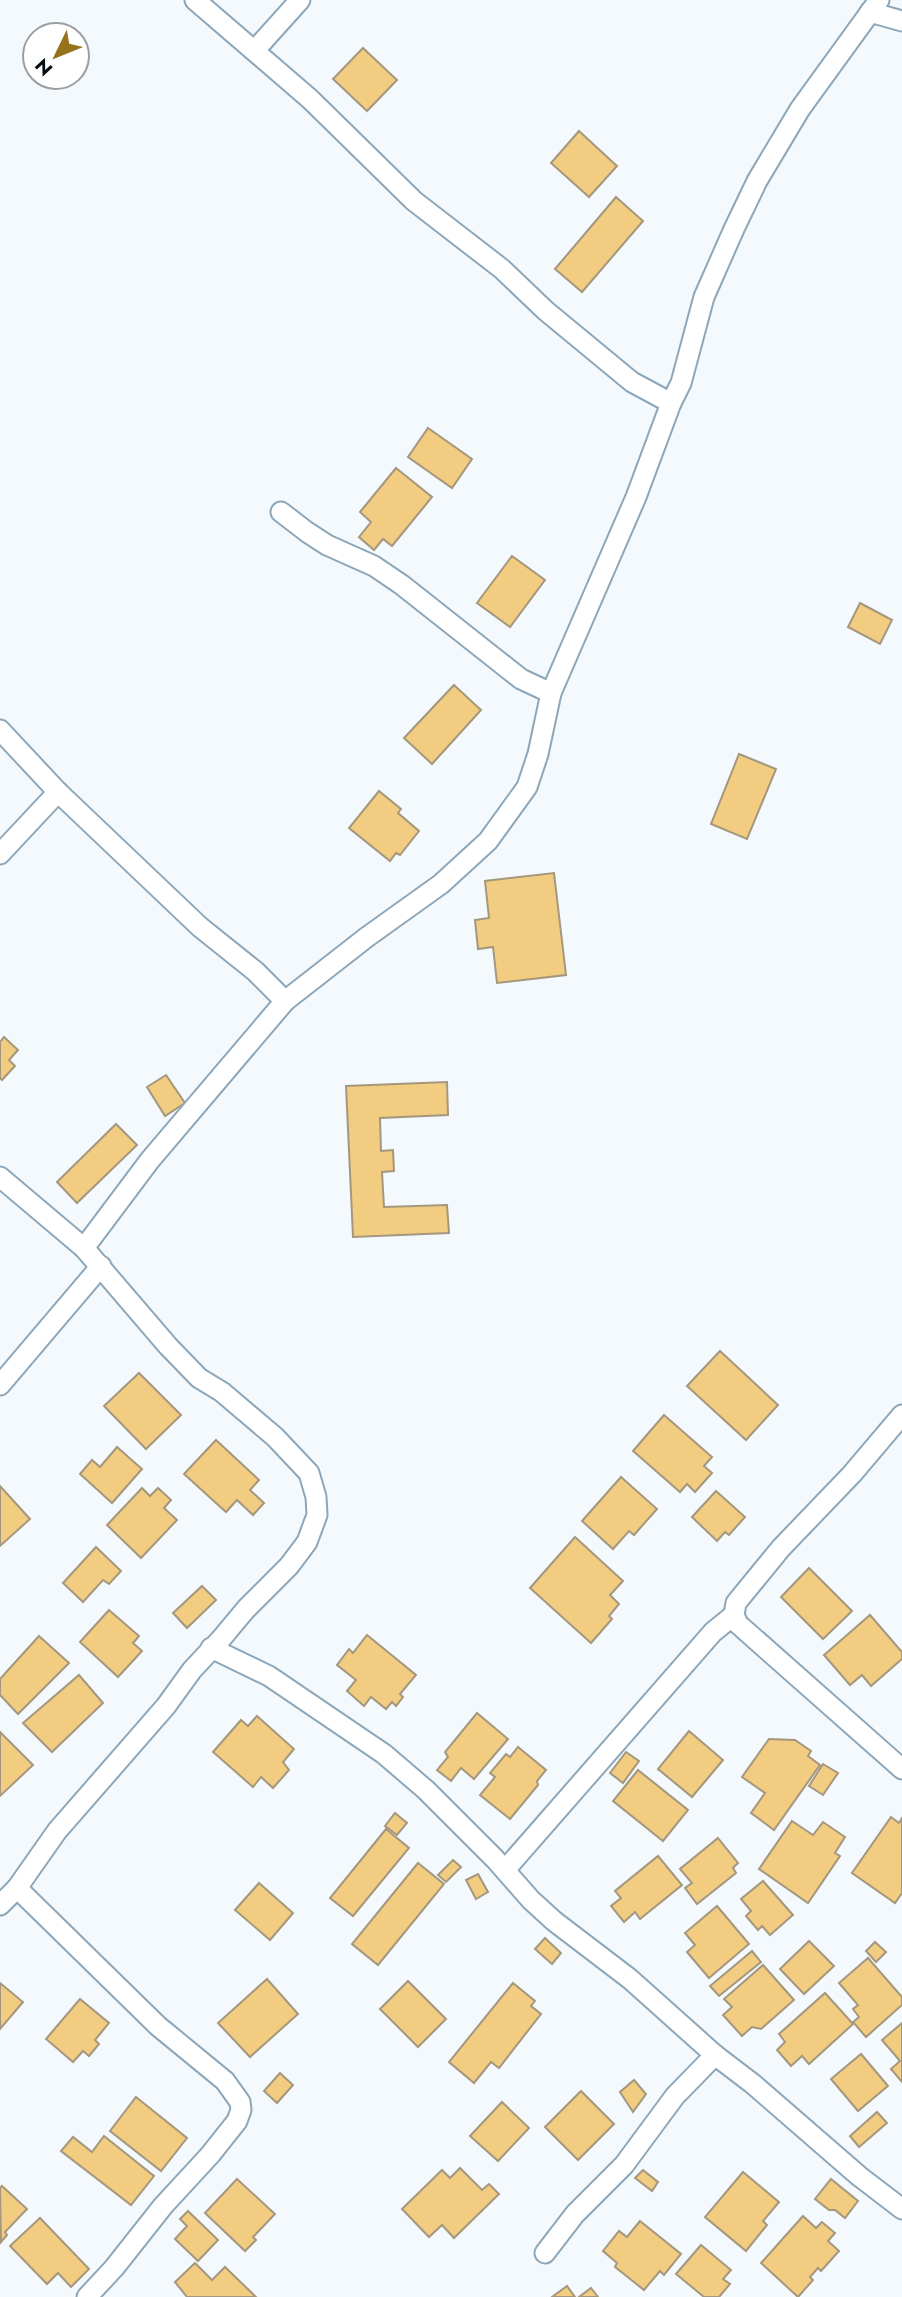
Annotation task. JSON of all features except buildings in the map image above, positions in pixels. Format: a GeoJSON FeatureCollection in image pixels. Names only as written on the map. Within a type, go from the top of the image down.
{"type":"FeatureCollection","features":[{"type":"Feature","properties":{"kind":"street"},"geometry":{"type":"LineString","coordinates":[[195,0],[310,99],[414,201],[502,269],[546,311],[632,382],[671,404]]}},
{"type":"Feature","properties":{"kind":"street"},"geometry":{"type":"LineString","coordinates":[[255,50],[300,0]]}},
{"type":"Feature","properties":{"kind":"street"},"geometry":{"type":"LineString","coordinates":[[84,1248],[150,1160],[285,1001],[441,884],[488,841],[527,787],[538,754],[551,693],[636,497],[681,383],[704,297],[757,181],[800,109],[875,6],[902,22]]}},
{"type":"Feature","properties":{"kind":"street"},"geometry":{"type":"LineString","coordinates":[[281,512],[327,545],[374,566],[402,585],[521,680],[551,693]]}},
{"type":"Feature","properties":{"kind":"street"},"geometry":{"type":"LineString","coordinates":[[0,730],[58,792],[200,928],[256,971],[285,1001]]}},
{"type":"Feature","properties":{"kind":"street"},"geometry":{"type":"LineString","coordinates":[[0,854],[58,792]]}},
{"type":"Feature","properties":{"kind":"street"},"geometry":{"type":"LineString","coordinates":[[0,1177],[84,1248],[199,1378],[222,1392],[264,1428],[309,1473],[316,1497],[317,1515],[307,1542],[289,1566],[246,1609],[192,1670],[166,1706],[57,1831],[18,1888],[0,1905]]}},
{"type":"Feature","properties":{"kind":"street"},"geometry":{"type":"LineString","coordinates":[[0,1385],[101,1266]]}},
{"type":"Feature","properties":{"kind":"street"},"geometry":{"type":"LineString","coordinates":[[902,1415],[852,1474],[781,1548],[736,1604],[734,1615],[738,1624],[902,1769]]}},
{"type":"Feature","properties":{"kind":"street"},"geometry":{"type":"LineString","coordinates":[[505,1870],[713,1632],[734,1615]]}},
{"type":"Feature","properties":{"kind":"street"},"geometry":{"type":"LineString","coordinates":[[211,1648],[269,1676],[384,1754],[426,1790],[554,1921],[630,1979],[715,2055],[902,2209]]}},
{"type":"Feature","properties":{"kind":"street"},"geometry":{"type":"LineString","coordinates":[[18,1888],[158,2026],[225,2081],[240,2102],[241,2110],[237,2121],[87,2297]]}},
{"type":"Feature","properties":{"kind":"street"},"geometry":{"type":"LineString","coordinates":[[545,2253],[575,2214],[624,2165],[675,2096],[715,2055]]}}]}
